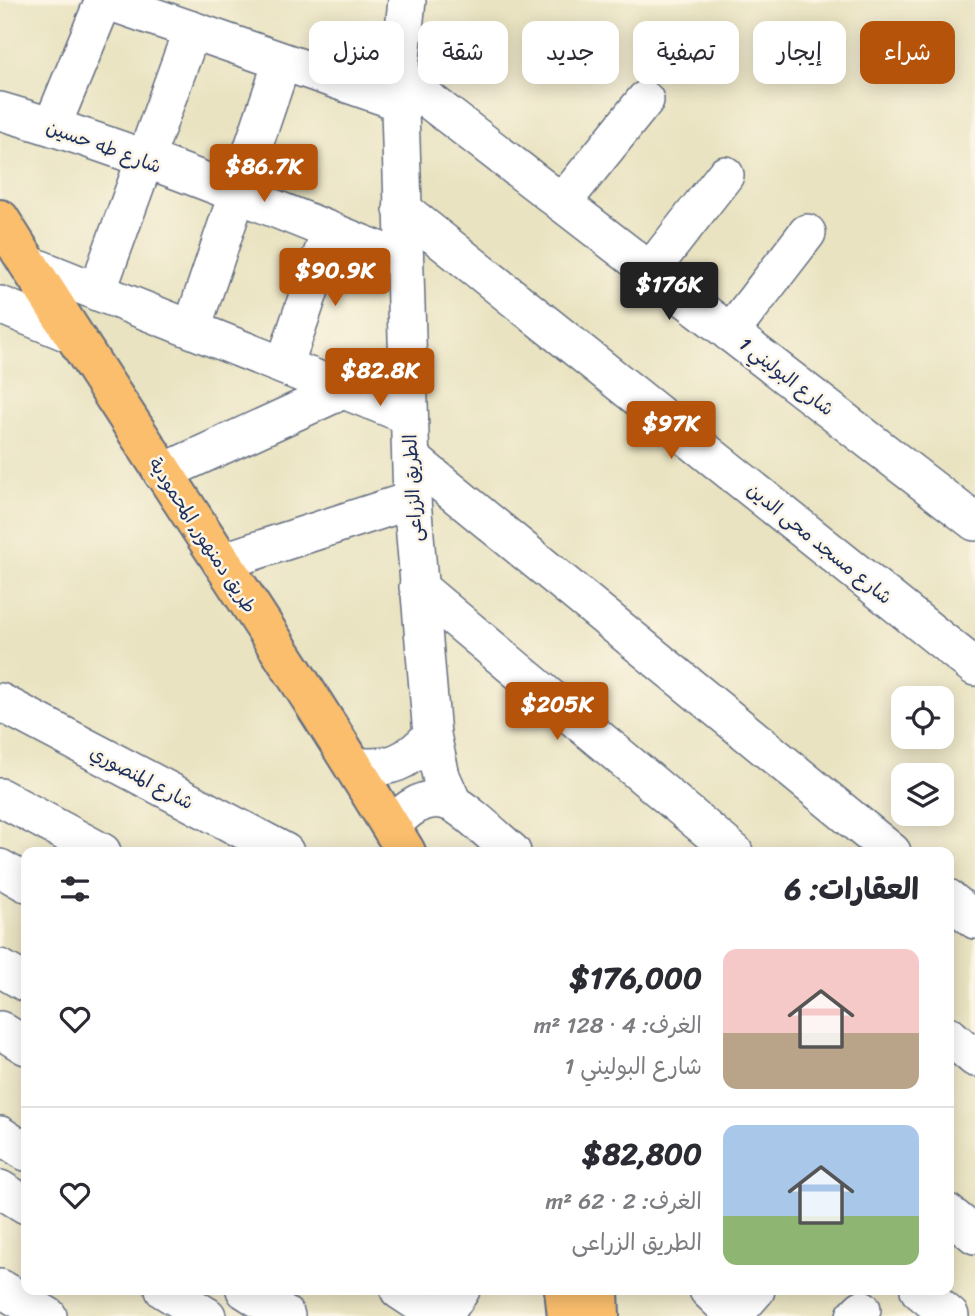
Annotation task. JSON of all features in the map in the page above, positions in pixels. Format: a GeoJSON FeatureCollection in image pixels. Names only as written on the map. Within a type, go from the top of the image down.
{"type":"FeatureCollection","features":[{"type":"Feature","properties":{"kind":"main road","name":"طريق دمنهور, المحمودية"},"geometry":{"type":"LineString","coordinates":[[0,219],[71,334],[399,840]]}},
{"type":"Feature","properties":{"kind":"main road"},"geometry":{"type":"LineString","coordinates":[[565,1295],[567,1316]]}},
{"type":"Feature","properties":{"kind":"main road"},"geometry":{"type":"LineString","coordinates":[[598,1295],[600,1316]]}},
{"type":"Feature","properties":{"kind":"street","name":"شارع البوليني 1"},"geometry":{"type":"LineString","coordinates":[[105,0],[282,62],[399,90],[562,203],[975,522]]}},
{"type":"Feature","properties":{"kind":"street"},"geometry":{"type":"LineString","coordinates":[[52,126],[105,0]]}},
{"type":"Feature","properties":{"kind":"street","name":"الطريق الزراعى"},"geometry":{"type":"LineString","coordinates":[[407,0],[399,90],[412,500],[432,735],[441,776],[453,803]]}},
{"type":"Feature","properties":{"kind":"street"},"geometry":{"type":"LineString","coordinates":[[97,292],[192,30]]}},
{"type":"Feature","properties":{"kind":"street"},"geometry":{"type":"LineString","coordinates":[[192,328],[282,62]]}},
{"type":"Feature","properties":{"kind":"street"},"geometry":{"type":"LineString","coordinates":[[562,203],[645,100]]}},
{"type":"Feature","properties":{"kind":"street","name":"شارع طه حسين"},"geometry":{"type":"LineString","coordinates":[[0,111],[52,126],[237,194],[403,260]]}},
{"type":"Feature","properties":{"kind":"street"},"geometry":{"type":"LineString","coordinates":[[650,271],[725,175]]}},
{"type":"Feature","properties":{"kind":"street","name":"شارع مسجد محى الدين"},"geometry":{"type":"LineString","coordinates":[[402,209],[975,667]]}},
{"type":"Feature","properties":{"kind":"street"},"geometry":{"type":"LineString","coordinates":[[284,366],[330,231]]}},
{"type":"Feature","properties":{"kind":"street"},"geometry":{"type":"LineString","coordinates":[[730,333],[807,233]]}},
{"type":"Feature","properties":{"kind":"street"},"geometry":{"type":"LineString","coordinates":[[28,264],[409,416]]}},
{"type":"Feature","properties":{"kind":"street"},"geometry":{"type":"LineString","coordinates":[[0,304],[71,334]]}},
{"type":"Feature","properties":{"kind":"street"},"geometry":{"type":"LineString","coordinates":[[162,472],[343,390]]}},
{"type":"Feature","properties":{"kind":"street"},"geometry":{"type":"LineString","coordinates":[[411,458],[886,847]]}},
{"type":"Feature","properties":{"kind":"street"},"geometry":{"type":"LineString","coordinates":[[221,562],[412,500]]}},
{"type":"Feature","properties":{"kind":"street"},"geometry":{"type":"LineString","coordinates":[[418,587],[728,847]]}},
{"type":"Feature","properties":{"kind":"street","name":"شارع المنصوري"},"geometry":{"type":"LineString","coordinates":[[0,702],[276,847]]}},
{"type":"Feature","properties":{"kind":"street"},"geometry":{"type":"LineString","coordinates":[[353,766],[375,768],[397,764],[417,752],[432,735]]}},
{"type":"Feature","properties":{"kind":"street"},"geometry":{"type":"LineString","coordinates":[[0,797],[93,847]]}},
{"type":"Feature","properties":{"kind":"street"},"geometry":{"type":"LineString","coordinates":[[399,840],[400,816],[411,806],[424,801],[439,800],[453,803],[506,847]]}},
{"type":"Feature","properties":{"kind":"street"},"geometry":{"type":"LineString","coordinates":[[0,868],[21,880]]}},
{"type":"Feature","properties":{"kind":"street"},"geometry":{"type":"LineString","coordinates":[[954,903],[975,920]]}},
{"type":"Feature","properties":{"kind":"street"},"geometry":{"type":"LineString","coordinates":[[0,968],[21,980]]}},
{"type":"Feature","properties":{"kind":"street"},"geometry":{"type":"LineString","coordinates":[[0,1030],[21,1043]]}},
{"type":"Feature","properties":{"kind":"street"},"geometry":{"type":"LineString","coordinates":[[954,1040],[975,1058]]}},
{"type":"Feature","properties":{"kind":"street"},"geometry":{"type":"LineString","coordinates":[[0,1135],[21,1149]]}},
{"type":"Feature","properties":{"kind":"street"},"geometry":{"type":"LineString","coordinates":[[0,1189],[21,1202]]}},
{"type":"Feature","properties":{"kind":"street"},"geometry":{"type":"LineString","coordinates":[[954,1218],[975,1235]]}},
{"type":"Feature","properties":{"kind":"street"},"geometry":{"type":"LineString","coordinates":[[0,1289],[48,1316]]}},
{"type":"Feature","properties":{"kind":"street"},"geometry":{"type":"LineString","coordinates":[[172,1295],[207,1316]]}},
{"type":"Feature","properties":{"kind":"street"},"geometry":{"type":"LineString","coordinates":[[253,1295],[286,1316]]}},
{"type":"Feature","properties":{"kind":"street"},"geometry":{"type":"LineString","coordinates":[[406,1295],[438,1316]]}},
{"type":"Feature","properties":{"kind":"street"},"geometry":{"type":"LineString","coordinates":[[443,1316],[458,1295]]}},
{"type":"Feature","properties":{"kind":"street"},"geometry":{"type":"LineString","coordinates":[[718,1295],[742,1307]]}},
{"type":"Feature","properties":{"kind":"street"},"geometry":{"type":"LineString","coordinates":[[925,1295],[950,1316]]}}]}
